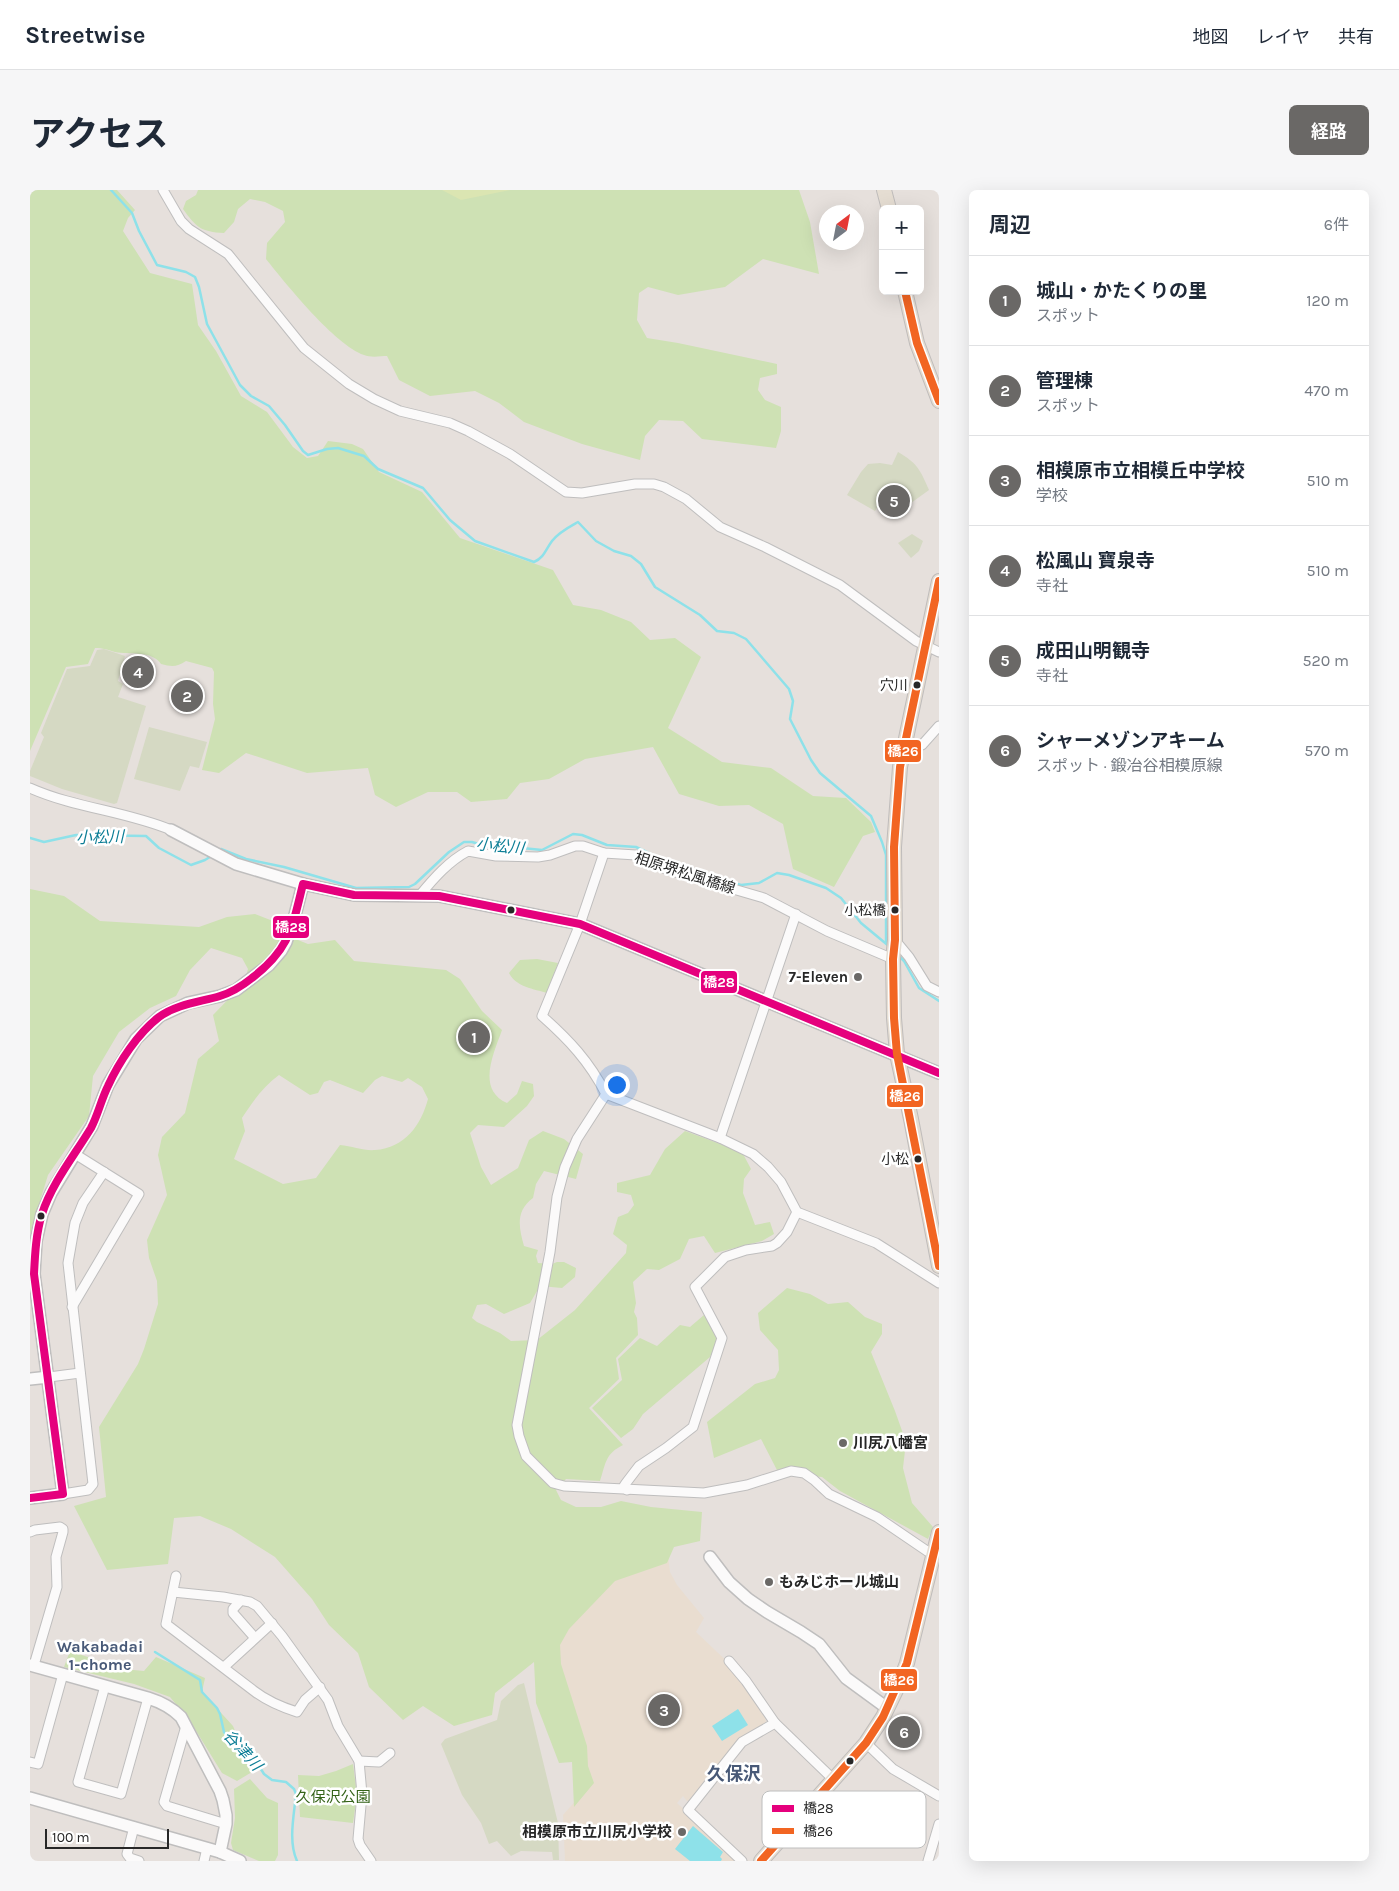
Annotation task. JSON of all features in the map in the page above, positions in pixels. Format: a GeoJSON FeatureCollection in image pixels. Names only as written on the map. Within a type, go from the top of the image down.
{"type":"FeatureCollection","features":[{"type":"Feature","properties":{"kind":"main road"},"geometry":{"type":"LineString","coordinates":[[884,190],[888,205]]}},
{"type":"Feature","properties":{"kind":"main road"},"geometry":{"type":"LineString","coordinates":[[906,295],[917,343],[939,401]]}},
{"type":"Feature","properties":{"kind":"main road"},"geometry":{"type":"LineString","coordinates":[[939,581],[900,767],[894,847],[894,1018],[897,1054],[939,1266]]}},
{"type":"Feature","properties":{"kind":"main road"},"geometry":{"type":"LineString","coordinates":[[824,1791],[866,1743],[888,1708],[899,1684],[907,1663],[936,1556],[939,1532]]}},
{"type":"Feature","properties":{"kind":"main road"},"geometry":{"type":"LineString","coordinates":[[763,1860],[774,1848]]}},
{"type":"Feature","properties":{"kind":"street"},"geometry":{"type":"LineString","coordinates":[[163,190],[181,221],[189,229],[228,254],[304,348],[334,373],[366,394],[400,411],[450,423],[468,431],[510,454],[566,492],[582,493],[635,484],[654,484],[664,487],[686,499],[720,527],[765,547],[840,585],[925,646],[939,652]]}},
{"type":"Feature","properties":{"kind":"street"},"geometry":{"type":"LineString","coordinates":[[904,746],[922,745],[939,726]]}},
{"type":"Feature","properties":{"kind":"street"},"geometry":{"type":"LineString","coordinates":[[30,788],[85,807],[145,820],[170,830],[220,857],[247,868],[303,884],[354,896],[439,896],[580,924],[939,1073]]}},
{"type":"Feature","properties":{"kind":"street","name":"相原堺松風橋線"},"geometry":{"type":"LineString","coordinates":[[420,895],[453,861],[468,851],[496,856],[538,857],[550,855],[575,846],[583,846],[604,853],[636,855],[668,870],[764,898],[827,931],[894,949],[909,957],[927,986],[939,992]]}},
{"type":"Feature","properties":{"kind":"street"},"geometry":{"type":"LineString","coordinates":[[604,853],[580,924],[542,1016],[579,1051],[596,1073],[606,1094],[720,1138],[753,1154],[781,1182],[797,1212],[876,1243],[939,1283]]}},
{"type":"Feature","properties":{"kind":"street"},"geometry":{"type":"LineString","coordinates":[[63,1494],[34,1274],[34,1260],[42,1214],[51,1193],[92,1126],[108,1085],[136,1039],[160,1016],[188,1003],[220,996],[236,990],[269,965],[286,942],[303,884]]}},
{"type":"Feature","properties":{"kind":"street"},"geometry":{"type":"LineString","coordinates":[[720,1138],[796,914]]}},
{"type":"Feature","properties":{"kind":"street"},"geometry":{"type":"LineString","coordinates":[[606,1094],[577,1139],[565,1167],[557,1197],[550,1252],[517,1425],[526,1456],[553,1483],[564,1486],[704,1493],[747,1485],[791,1471],[804,1474],[829,1494],[878,1517],[936,1556]]}},
{"type":"Feature","properties":{"kind":"street"},"geometry":{"type":"LineString","coordinates":[[72,1307],[139,1194],[75,1154]]}},
{"type":"Feature","properties":{"kind":"street"},"geometry":{"type":"LineString","coordinates":[[30,1498],[88,1490],[93,1484],[68,1263],[75,1223],[84,1203],[104,1172]]}},
{"type":"Feature","properties":{"kind":"street"},"geometry":{"type":"LineString","coordinates":[[627,1490],[624,1486],[639,1466],[693,1427],[722,1338],[695,1287],[725,1257],[746,1250],[772,1246],[787,1232],[797,1212]]}},
{"type":"Feature","properties":{"kind":"street"},"geometry":{"type":"LineString","coordinates":[[30,1379],[80,1373]]}},
{"type":"Feature","properties":{"kind":"street"},"geometry":{"type":"LineString","coordinates":[[30,1532],[60,1527],[63,1529],[56,1557],[57,1587],[32,1665],[148,1698],[164,1703],[173,1709],[181,1717],[220,1791],[225,1807],[226,1824],[220,1852]]}},
{"type":"Feature","properties":{"kind":"street"},"geometry":{"type":"LineString","coordinates":[[710,1557],[729,1582],[748,1599],[818,1644],[846,1678],[888,1708]]}},
{"type":"Feature","properties":{"kind":"street"},"geometry":{"type":"LineString","coordinates":[[176,1576],[166,1624],[266,1700],[297,1712],[305,1700],[320,1687]]}},
{"type":"Feature","properties":{"kind":"street"},"geometry":{"type":"LineString","coordinates":[[173,1592],[241,1600],[254,1604],[272,1623],[320,1687],[328,1700],[338,1726],[358,1761],[362,1794],[358,1839],[371,1861]]}},
{"type":"Feature","properties":{"kind":"street"},"geometry":{"type":"LineString","coordinates":[[241,1600],[234,1608],[233,1613],[255,1638]]}},
{"type":"Feature","properties":{"kind":"street"},"geometry":{"type":"LineString","coordinates":[[224,1668],[272,1623]]}},
{"type":"Feature","properties":{"kind":"street"},"geometry":{"type":"LineString","coordinates":[[729,1661],[746,1680],[775,1723],[834,1780]]}},
{"type":"Feature","properties":{"kind":"street"},"geometry":{"type":"LineString","coordinates":[[30,1762],[38,1764],[63,1674]]}},
{"type":"Feature","properties":{"kind":"street"},"geometry":{"type":"LineString","coordinates":[[105,1686],[78,1782],[112,1792],[121,1794],[148,1698]]}},
{"type":"Feature","properties":{"kind":"street"},"geometry":{"type":"LineString","coordinates":[[742,1861],[688,1810],[742,1742],[775,1723]]}},
{"type":"Feature","properties":{"kind":"street"},"geometry":{"type":"LineString","coordinates":[[186,1726],[164,1802],[167,1806],[226,1824]]}},
{"type":"Feature","properties":{"kind":"street"},"geometry":{"type":"LineString","coordinates":[[866,1743],[893,1769],[939,1796]]}},
{"type":"Feature","properties":{"kind":"street"},"geometry":{"type":"LineString","coordinates":[[358,1761],[379,1762],[390,1753]]}},
{"type":"Feature","properties":{"kind":"street"},"geometry":{"type":"LineString","coordinates":[[30,1798],[207,1848],[240,1861]]}},
{"type":"Feature","properties":{"kind":"street"},"geometry":{"type":"LineString","coordinates":[[928,1861],[939,1824]]}},
{"type":"Feature","properties":{"kind":"street"},"geometry":{"type":"LineString","coordinates":[[134,1827],[126,1854],[130,1858],[139,1861]]}},
{"type":"Feature","properties":{"kind":"street"},"geometry":{"type":"LineString","coordinates":[[204,1861],[207,1848]]}},
{"type":"Feature","properties":{"kind":"shaded area"},"geometry":{"type":"Polygon","coordinates":[[[668,1555],[670,1572],[677,1585],[704,1618],[696,1632],[735,1669],[757,1700],[766,1721],[764,1726],[740,1739],[707,1778],[691,1801],[687,1801],[683,1796],[677,1803],[691,1816],[690,1819],[735,1861],[565,1861],[563,1815],[586,1789],[549,1645],[606,1570],[668,1555]]]}},
{"type":"Feature","properties":{"kind":"green space"},"geometry":{"type":"Polygon","coordinates":[[[30,190],[117,190],[135,210],[128,218],[123,231],[150,273],[192,284],[198,325],[216,351],[241,396],[267,412],[293,447],[307,458],[318,456],[328,441],[352,444],[363,449],[379,472],[422,492],[460,538],[553,570],[573,605],[601,610],[631,622],[650,640],[675,638],[701,657],[668,728],[722,762],[771,768],[813,796],[846,798],[871,822],[875,832],[863,836],[834,887],[793,869],[783,824],[749,805],[719,806],[679,794],[653,747],[585,759],[549,779],[520,783],[507,799],[471,802],[457,792],[428,792],[396,807],[375,795],[368,768],[307,773],[246,753],[219,773],[202,770],[215,719],[213,704],[214,672],[212,668],[186,661],[174,666],[168,666],[146,655],[95,648],[88,664],[66,667],[30,751],[30,190]]]}},
{"type":"Feature","properties":{"kind":"green space"},"geometry":{"type":"Polygon","coordinates":[[[198,190],[799,190],[810,222],[819,274],[763,259],[725,287],[678,295],[648,287],[639,293],[637,320],[647,338],[777,364],[777,374],[760,378],[758,390],[765,400],[781,407],[781,431],[776,448],[702,439],[683,421],[659,420],[645,436],[640,460],[582,444],[524,422],[499,403],[475,391],[430,396],[399,380],[387,356],[373,357],[364,355],[339,339],[312,313],[266,259],[267,243],[285,222],[283,211],[265,202],[250,199],[238,209],[234,222],[224,233],[204,230],[183,209],[186,201],[196,195],[198,190]]]}},
{"type":"Feature","properties":{"kind":"green space"},"geometry":{"type":"Polygon","coordinates":[[[442,190],[510,190],[461,200],[442,190]]]}},
{"type":"Feature","properties":{"kind":"green space"},"geometry":{"type":"Polygon","coordinates":[[[898,452],[917,467],[929,490],[911,503],[907,496],[908,492],[892,483],[875,511],[847,495],[868,464],[892,465],[898,452]]]}},
{"type":"Feature","properties":{"kind":"green space"},"geometry":{"type":"Polygon","coordinates":[[[912,534],[923,541],[919,551],[911,558],[898,543],[912,534]]]}},
{"type":"Feature","properties":{"kind":"green space"},"geometry":{"type":"Polygon","coordinates":[[[104,649],[125,656],[118,681],[123,684],[118,697],[146,706],[117,803],[114,804],[62,789],[30,776],[30,771],[44,737],[41,733],[67,669],[90,666],[97,650],[104,649]]]}},
{"type":"Feature","properties":{"kind":"green space"},"geometry":{"type":"Polygon","coordinates":[[[149,727],[207,742],[199,768],[190,766],[180,791],[134,779],[149,727]]]}},
{"type":"Feature","properties":{"kind":"green space"},"geometry":{"type":"Polygon","coordinates":[[[30,889],[64,896],[100,921],[199,927],[227,917],[255,914],[278,923],[283,934],[308,944],[335,940],[354,961],[446,970],[460,979],[482,1011],[502,1030],[490,1070],[492,1089],[498,1097],[507,1103],[517,1094],[522,1081],[533,1084],[534,1096],[527,1106],[504,1127],[478,1125],[470,1133],[481,1167],[491,1185],[518,1168],[529,1140],[543,1131],[564,1139],[583,1154],[576,1179],[544,1171],[536,1184],[533,1198],[523,1208],[520,1220],[524,1246],[538,1250],[536,1256],[538,1263],[552,1264],[564,1262],[576,1268],[575,1277],[562,1288],[540,1286],[530,1303],[504,1314],[486,1304],[477,1305],[472,1318],[511,1341],[537,1340],[575,1310],[626,1253],[627,1245],[613,1234],[618,1217],[628,1213],[634,1205],[631,1195],[617,1192],[617,1183],[650,1175],[665,1149],[685,1131],[742,1152],[751,1169],[744,1179],[743,1193],[755,1225],[770,1222],[774,1234],[762,1241],[715,1253],[704,1236],[689,1239],[680,1259],[659,1270],[647,1269],[633,1282],[636,1303],[634,1312],[637,1318],[638,1335],[616,1358],[619,1379],[589,1408],[623,1445],[609,1456],[600,1481],[566,1479],[556,1490],[561,1500],[576,1507],[601,1507],[621,1501],[651,1507],[702,1512],[700,1541],[674,1547],[667,1563],[615,1581],[569,1629],[560,1645],[561,1664],[587,1746],[588,1766],[594,1783],[574,1807],[572,1762],[559,1763],[536,1703],[534,1662],[495,1693],[492,1715],[454,1726],[423,1706],[403,1720],[369,1687],[358,1653],[329,1625],[312,1599],[275,1557],[231,1529],[200,1516],[174,1518],[168,1564],[107,1570],[74,1506],[106,1497],[99,1427],[138,1364],[158,1304],[157,1281],[149,1258],[147,1240],[167,1195],[158,1155],[162,1137],[185,1113],[198,1059],[219,1041],[213,1015],[244,983],[248,969],[242,958],[211,948],[190,970],[176,996],[150,1008],[119,1032],[93,1076],[89,1116],[48,1175],[30,1234],[30,889]],[[279,1075],[268,1084],[242,1118],[245,1131],[234,1159],[283,1184],[316,1178],[340,1145],[375,1150],[395,1145],[403,1140],[410,1134],[421,1118],[428,1099],[422,1087],[408,1078],[402,1082],[382,1076],[375,1080],[363,1093],[330,1080],[324,1082],[318,1093],[310,1095],[279,1075]]]}},
{"type":"Feature","properties":{"kind":"green space"},"geometry":{"type":"Polygon","coordinates":[[[537,959],[558,963],[547,993],[521,984],[512,978],[509,973],[520,960],[537,959]]]}},
{"type":"Feature","properties":{"kind":"green space"},"geometry":{"type":"Polygon","coordinates":[[[787,1288],[810,1294],[828,1304],[848,1302],[865,1317],[882,1324],[882,1334],[871,1352],[906,1442],[903,1468],[912,1503],[933,1527],[928,1539],[840,1491],[822,1477],[778,1472],[761,1439],[714,1458],[707,1422],[755,1384],[775,1378],[779,1370],[778,1350],[760,1330],[758,1313],[787,1288]]]}},
{"type":"Feature","properties":{"kind":"green space"},"geometry":{"type":"Polygon","coordinates":[[[704,1315],[718,1338],[710,1357],[643,1414],[633,1429],[621,1438],[592,1408],[622,1380],[618,1359],[640,1338],[657,1346],[680,1325],[690,1327],[704,1315]]]}},
{"type":"Feature","properties":{"kind":"green space"},"geometry":{"type":"Polygon","coordinates":[[[70,1651],[123,1669],[144,1671],[156,1657],[205,1678],[202,1692],[233,1726],[252,1772],[237,1781],[222,1773],[190,1721],[170,1697],[134,1684],[64,1667],[70,1651]]]}},
{"type":"Feature","properties":{"kind":"green space"},"geometry":{"type":"Polygon","coordinates":[[[524,1683],[558,1823],[559,1860],[553,1860],[552,1852],[521,1851],[511,1856],[497,1841],[489,1844],[481,1823],[462,1795],[441,1744],[445,1739],[497,1720],[501,1701],[518,1685],[524,1683]]]}},
{"type":"Feature","properties":{"kind":"green space","name":"久保沢公園"},"geometry":{"type":"Polygon","coordinates":[[[353,1764],[357,1795],[353,1823],[300,1817],[298,1775],[319,1776],[353,1764]]]}},
{"type":"Feature","properties":{"kind":"green space"},"geometry":{"type":"Polygon","coordinates":[[[250,1779],[267,1798],[278,1803],[278,1855],[275,1861],[259,1861],[233,1850],[231,1843],[235,1818],[234,1789],[250,1779]]]}},
{"type":"Feature","properties":{"kind":"water"},"geometry":{"type":"Polygon","coordinates":[[[738,1709],[748,1725],[722,1741],[712,1726],[738,1709]]]}},
{"type":"Feature","properties":{"kind":"water"},"geometry":{"type":"Polygon","coordinates":[[[693,1826],[723,1852],[720,1857],[721,1861],[690,1861],[675,1849],[693,1826]]]}},
{"type":"Feature","properties":{"kind":"waterway"},"geometry":{"type":"LineString","coordinates":[[111,190],[132,213],[157,265],[186,272],[195,277],[207,324],[240,385],[251,396],[269,406],[308,455],[327,449],[338,448],[364,456],[378,469],[423,488],[450,520],[475,541],[534,562],[543,556],[558,535],[578,522],[596,541],[614,551],[631,556],[641,564],[655,587],[700,615],[717,631],[734,633],[746,639],[789,689],[793,701],[790,719],[811,760],[820,773],[871,816],[886,855],[886,943]]}},
{"type":"Feature","properties":{"kind":"waterway","name":"小松川"},"geometry":{"type":"LineString","coordinates":[[219,851],[221,849],[246,859],[284,867],[356,888],[409,887],[415,884],[449,852],[464,842],[472,842],[492,848],[542,850],[573,834],[582,835],[607,845],[636,847],[678,867],[741,885],[759,883],[777,873],[789,875],[826,888],[841,898],[861,923],[890,947]]}},
{"type":"Feature","properties":{"kind":"waterway","name":"小松川"},"geometry":{"type":"LineString","coordinates":[[30,838],[44,842],[76,835],[146,836],[159,848],[191,865],[213,855]]}},
{"type":"Feature","properties":{"kind":"waterway","name":"小松川"},"geometry":{"type":"LineString","coordinates":[[899,956],[904,961],[919,988],[939,1001]]}},
{"type":"Feature","properties":{"kind":"waterway","name":"谷津川"},"geometry":{"type":"LineString","coordinates":[[155,1652],[200,1680],[202,1692],[217,1708],[224,1732],[230,1740],[252,1755],[264,1774],[272,1780],[286,1782],[294,1789],[296,1794],[292,1837],[297,1861]]}},
{"type":"Feature","properties":{"kind":"transit line","name":"橋26"},"geometry":{"type":"LineString","coordinates":[[906,295],[917,343],[939,401]]}},
{"type":"Feature","properties":{"kind":"transit line","name":"橋26"},"geometry":{"type":"LineString","coordinates":[[939,581],[900,767],[894,847],[895,940],[893,959],[897,1054],[939,1266]]}},
{"type":"Feature","properties":{"kind":"transit line","name":"橋28"},"geometry":{"type":"LineString","coordinates":[[30,1498],[63,1494],[34,1274],[38,1229],[51,1191],[91,1128],[118,1067],[144,1031],[159,1017],[181,1006],[229,993],[245,984],[265,967],[288,937],[303,884],[354,895],[439,896],[580,924],[939,1073]]}},
{"type":"Feature","properties":{"kind":"transit line","name":"橋26"},"geometry":{"type":"LineString","coordinates":[[823,1791],[866,1743],[883,1717],[907,1663],[939,1532]]}},
{"type":"Feature","properties":{"kind":"transit line","name":"橋26"},"geometry":{"type":"LineString","coordinates":[[761,1861],[773,1848]]}},
{"type":"Feature","properties":{"kind":"place","name":"成田山明観寺"},"geometry":{"type":"Point","coordinates":[894,501]}},
{"type":"Feature","properties":{"kind":"place","name":"松風山 寶泉寺"},"geometry":{"type":"Point","coordinates":[138,672]}},
{"type":"Feature","properties":{"kind":"place","name":"穴川"},"geometry":{"type":"Point","coordinates":[917,685]}},
{"type":"Feature","properties":{"kind":"place","name":"管理棟"},"geometry":{"type":"Point","coordinates":[187,696]}},
{"type":"Feature","properties":{"kind":"place","name":"小松橋"},"geometry":{"type":"Point","coordinates":[895,910]}},
{"type":"Feature","properties":{"kind":"place","name":"7-Eleven"},"geometry":{"type":"Point","coordinates":[858,977]}},
{"type":"Feature","properties":{"kind":"place","name":"城山・かたくりの里"},"geometry":{"type":"Point","coordinates":[474,1037]}},
{"type":"Feature","properties":{"kind":"place","name":"小松"},"geometry":{"type":"Point","coordinates":[918,1159]}},
{"type":"Feature","properties":{"kind":"place","name":"川尻八幡宮"},"geometry":{"type":"Point","coordinates":[843,1443]}},
{"type":"Feature","properties":{"kind":"place","name":"もみじホール城山"},"geometry":{"type":"Point","coordinates":[769,1582]}},
{"type":"Feature","properties":{"kind":"place","name":"相模原市立相模丘中学校"},"geometry":{"type":"Point","coordinates":[664,1710]}},
{"type":"Feature","properties":{"kind":"place","name":"シャーメゾンアキーム"},"geometry":{"type":"Point","coordinates":[904,1732]}},
{"type":"Feature","properties":{"kind":"place","name":"相模原市立川尻小学校"},"geometry":{"type":"Point","coordinates":[682,1832]}},
{"type":"Feature","properties":{"kind":"district","name":"Wakabadai 1-chome"},"geometry":{"type":"Point","coordinates":[100,1655]}},
{"type":"Feature","properties":{"kind":"district","name":"久保沢"},"geometry":{"type":"Point","coordinates":[734,1774]}}]}
